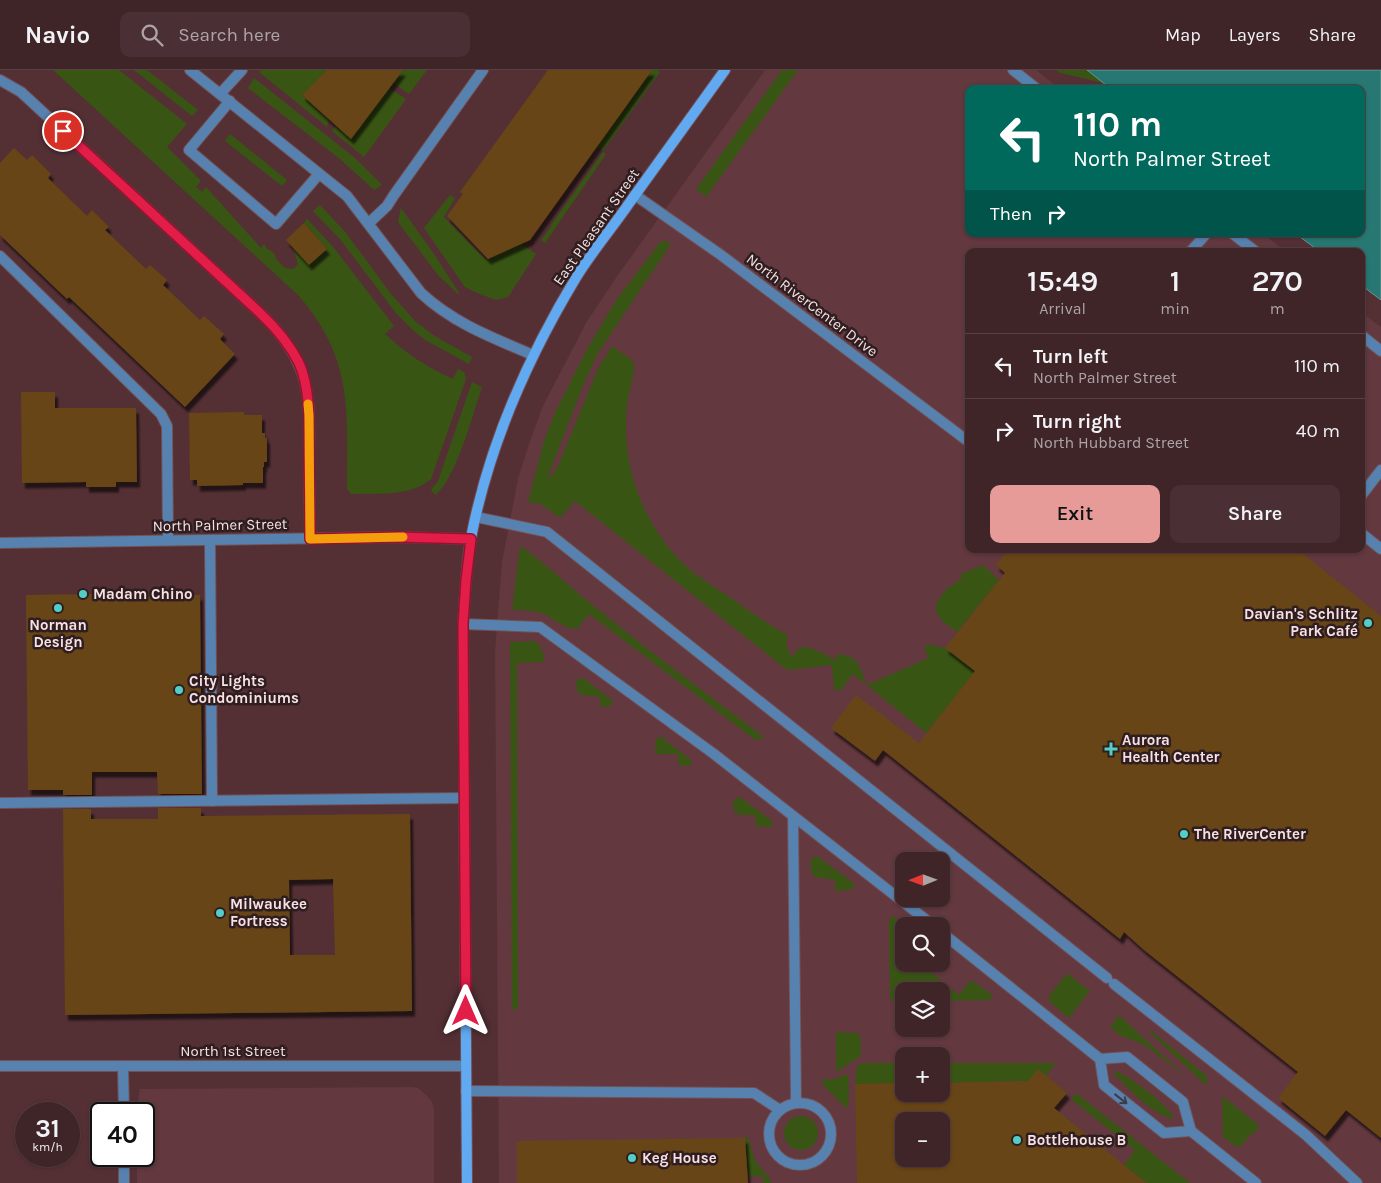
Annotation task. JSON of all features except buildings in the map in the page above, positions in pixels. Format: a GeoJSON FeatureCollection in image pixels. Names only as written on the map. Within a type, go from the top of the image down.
{"type":"FeatureCollection","features":[{"type":"Feature","properties":{"kind":"street"},"geometry":{"type":"LineString","coordinates":[[190,70],[346,196],[430,302],[460,322],[533,355]]}},
{"type":"Feature","properties":{"kind":"street"},"geometry":{"type":"LineString","coordinates":[[220,94],[242,70]]}},
{"type":"Feature","properties":{"kind":"street"},"geometry":{"type":"LineString","coordinates":[[369,223],[387,206],[483,70]]}},
{"type":"Feature","properties":{"kind":"street","name":"East Pleasant Street"},"geometry":{"type":"LineString","coordinates":[[466,1183],[463,624],[466,580],[476,517],[493,452],[508,410],[533,355],[578,275],[725,70]]}},
{"type":"Feature","properties":{"kind":"street"},"geometry":{"type":"LineString","coordinates":[[1013,70],[1032,85]]}},
{"type":"Feature","properties":{"kind":"street"},"geometry":{"type":"LineString","coordinates":[[0,80],[21,92],[274,326],[286,341],[299,364],[305,386],[309,415],[310,539]]}},
{"type":"Feature","properties":{"kind":"street"},"geometry":{"type":"LineString","coordinates":[[230,102],[189,150],[276,224],[319,174]]}},
{"type":"Feature","properties":{"kind":"street","name":"North RiverCenter Drive"},"geometry":{"type":"LineString","coordinates":[[635,195],[721,255],[965,439]]}},
{"type":"Feature","properties":{"kind":"street"},"geometry":{"type":"LineString","coordinates":[[1194,248],[1203,237]]}},
{"type":"Feature","properties":{"kind":"street"},"geometry":{"type":"LineString","coordinates":[[1238,237],[1251,248]]}},
{"type":"Feature","properties":{"kind":"street"},"geometry":{"type":"LineString","coordinates":[[0,256],[144,395],[161,414],[167,426],[168,540]]}},
{"type":"Feature","properties":{"kind":"street"},"geometry":{"type":"LineString","coordinates":[[1365,338],[1381,351]]}},
{"type":"Feature","properties":{"kind":"street"},"geometry":{"type":"LineString","coordinates":[[1365,491],[1381,470]]}},
{"type":"Feature","properties":{"kind":"street"},"geometry":{"type":"LineString","coordinates":[[476,517],[546,532],[1306,1135],[1357,1183]]}},
{"type":"Feature","properties":{"kind":"street"},"geometry":{"type":"LineString","coordinates":[[1365,536],[1381,549]]}},
{"type":"Feature","properties":{"kind":"street","name":"North Palmer Street"},"geometry":{"type":"LineString","coordinates":[[0,543],[398,537],[471,539]]}},
{"type":"Feature","properties":{"kind":"street"},"geometry":{"type":"LineString","coordinates":[[210,540],[212,801]]}},
{"type":"Feature","properties":{"kind":"street"},"geometry":{"type":"LineString","coordinates":[[463,624],[540,626],[714,754],[922,917]]}},
{"type":"Feature","properties":{"kind":"street"},"geometry":{"type":"LineString","coordinates":[[0,803],[464,798]]}},
{"type":"Feature","properties":{"kind":"street"},"geometry":{"type":"LineString","coordinates":[[793,816],[796,1103]]}},
{"type":"Feature","properties":{"kind":"street"},"geometry":{"type":"LineString","coordinates":[[950,939],[1100,1060],[1104,1086],[1111,1092],[1164,1133],[1191,1131]]}},
{"type":"Feature","properties":{"kind":"street"},"geometry":{"type":"LineString","coordinates":[[1100,1060],[1127,1057],[1184,1102],[1191,1131],[1256,1183]]}},
{"type":"Feature","properties":{"kind":"street","name":"North 1st Street"},"geometry":{"type":"LineString","coordinates":[[0,1066],[466,1066]]}},
{"type":"Feature","properties":{"kind":"street"},"geometry":{"type":"LineString","coordinates":[[124,1066],[124,1102]]}},
{"type":"Feature","properties":{"kind":"street"},"geometry":{"type":"LineString","coordinates":[[466,1091],[754,1093],[780,1110]]}},
{"type":"Feature","properties":{"kind":"street"},"geometry":{"type":"LineString","coordinates":[[806,1103],[815,1106],[823,1113],[831,1131],[830,1141],[820,1158],[801,1165],[782,1159],[775,1152],[770,1143],[770,1123],[780,1110],[788,1105],[806,1103]]}},
{"type":"Feature","properties":{"kind":"street"},"geometry":{"type":"LineString","coordinates":[[124,1167],[124,1183]]}},
{"type":"Feature","properties":{"kind":"shaded area"},"geometry":{"type":"Polygon","coordinates":[[[765,70],[1036,70],[1055,85],[965,85],[965,237],[1267,237],[1281,248],[965,248],[965,553],[1365,553],[1365,315],[1381,327],[1381,1183],[499,1183],[495,652],[502,562],[518,479],[543,406],[586,323],[618,275],[765,70]]]}},
{"type":"Feature","properties":{"kind":"shaded area"},"geometry":{"type":"Polygon","coordinates":[[[418,1088],[432,1102],[434,1109],[434,1183],[137,1183],[137,1167],[155,1167],[155,1102],[138,1102],[140,1089],[418,1088]]]}},
{"type":"Feature","properties":{"kind":"green space"},"geometry":{"type":"Polygon","coordinates":[[[53,70],[119,70],[187,124],[167,147],[201,181],[196,187],[202,192],[206,187],[261,248],[264,244],[285,268],[293,269],[298,264],[293,247],[310,265],[327,249],[304,223],[307,219],[334,248],[394,326],[385,334],[425,365],[453,379],[458,369],[464,372],[466,379],[431,479],[423,485],[404,491],[383,494],[351,494],[347,489],[347,435],[344,387],[329,341],[316,319],[298,295],[53,70]]]}},
{"type":"Feature","properties":{"kind":"green space"},"geometry":{"type":"Polygon","coordinates":[[[134,70],[147,70],[198,110],[192,116],[134,70]]]}},
{"type":"Feature","properties":{"kind":"green space"},"geometry":{"type":"Polygon","coordinates":[[[261,70],[327,70],[302,95],[329,120],[327,127],[259,72],[261,70]]]}},
{"type":"Feature","properties":{"kind":"green space"},"geometry":{"type":"Polygon","coordinates":[[[403,70],[427,70],[409,94],[393,83],[403,70]]]}},
{"type":"Feature","properties":{"kind":"green space"},"geometry":{"type":"Polygon","coordinates":[[[652,70],[660,72],[603,151],[597,147],[652,70]]]}},
{"type":"Feature","properties":{"kind":"green space"},"geometry":{"type":"Polygon","coordinates":[[[782,70],[798,70],[706,197],[696,189],[782,70]]]}},
{"type":"Feature","properties":{"kind":"green space"},"geometry":{"type":"Polygon","coordinates":[[[1056,70],[1087,70],[1104,83],[1061,73],[1056,70]]]}},
{"type":"Feature","properties":{"kind":"green space"},"geometry":{"type":"Polygon","coordinates":[[[254,78],[355,158],[382,185],[374,190],[340,159],[248,88],[254,78]]]}},
{"type":"Feature","properties":{"kind":"green space"},"geometry":{"type":"Polygon","coordinates":[[[389,88],[406,99],[364,157],[332,131],[336,125],[351,139],[389,88]]]}},
{"type":"Feature","properties":{"kind":"green space"},"geometry":{"type":"Polygon","coordinates":[[[230,134],[287,180],[282,186],[225,141],[230,134]]]}},
{"type":"Feature","properties":{"kind":"green space"},"geometry":{"type":"Polygon","coordinates":[[[603,152],[606,154],[545,243],[541,240],[603,152]]]}},
{"type":"Feature","properties":{"kind":"green space"},"geometry":{"type":"Polygon","coordinates":[[[450,195],[455,198],[444,217],[486,260],[522,244],[536,254],[508,297],[496,300],[465,287],[424,228],[450,195]]]}},
{"type":"Feature","properties":{"kind":"green space"},"geometry":{"type":"Polygon","coordinates":[[[320,205],[346,233],[391,294],[415,321],[433,335],[472,357],[469,364],[427,341],[396,313],[340,239],[313,211],[320,205]]]}},
{"type":"Feature","properties":{"kind":"green space"},"geometry":{"type":"Polygon","coordinates":[[[401,208],[434,254],[458,294],[438,275],[398,222],[401,208]]]}},
{"type":"Feature","properties":{"kind":"green space"},"geometry":{"type":"Polygon","coordinates":[[[661,241],[670,243],[669,247],[598,353],[584,383],[548,476],[550,478],[559,464],[598,369],[612,346],[632,360],[634,365],[627,404],[627,451],[636,488],[643,506],[662,539],[687,567],[698,576],[788,635],[786,642],[790,655],[794,655],[804,647],[811,648],[834,660],[839,654],[846,655],[858,664],[867,685],[928,658],[925,648],[926,644],[945,648],[975,671],[926,733],[853,674],[842,689],[837,691],[834,689],[832,665],[787,670],[575,501],[561,517],[541,504],[528,502],[544,441],[554,415],[587,349],[617,299],[661,241]]]}},
{"type":"Feature","properties":{"kind":"green space"},"geometry":{"type":"Polygon","coordinates":[[[472,382],[482,387],[469,429],[450,475],[443,487],[435,495],[431,490],[438,481],[472,382]]]}},
{"type":"Feature","properties":{"kind":"green space"},"geometry":{"type":"Polygon","coordinates":[[[520,546],[678,672],[764,737],[758,740],[754,739],[589,614],[577,629],[572,629],[544,614],[528,610],[512,610],[520,546]]]}},
{"type":"Feature","properties":{"kind":"green space"},"geometry":{"type":"Polygon","coordinates":[[[983,565],[999,580],[957,632],[938,615],[936,610],[939,598],[947,589],[961,579],[961,574],[983,565]]]}},
{"type":"Feature","properties":{"kind":"green space"},"geometry":{"type":"Polygon","coordinates":[[[536,641],[543,652],[544,662],[517,663],[518,1008],[512,1010],[510,642],[536,641]]]}},
{"type":"Feature","properties":{"kind":"green space"},"geometry":{"type":"Polygon","coordinates":[[[583,678],[613,701],[610,706],[600,707],[600,697],[581,695],[577,691],[576,680],[583,678]]]}},
{"type":"Feature","properties":{"kind":"green space"},"geometry":{"type":"Polygon","coordinates":[[[660,736],[691,760],[691,766],[678,765],[678,754],[655,754],[656,740],[660,736]]]}},
{"type":"Feature","properties":{"kind":"green space"},"geometry":{"type":"Polygon","coordinates":[[[740,797],[772,821],[773,826],[756,827],[755,815],[739,815],[734,811],[733,800],[740,797]]]}},
{"type":"Feature","properties":{"kind":"green space"},"geometry":{"type":"Polygon","coordinates":[[[817,856],[855,884],[851,890],[835,891],[835,880],[815,877],[811,872],[811,858],[817,856]]]}},
{"type":"Feature","properties":{"kind":"green space"},"geometry":{"type":"Polygon","coordinates":[[[893,916],[895,918],[895,972],[931,972],[943,982],[895,982],[895,1002],[893,1002],[890,997],[889,920],[893,916]]]}},
{"type":"Feature","properties":{"kind":"green space"},"geometry":{"type":"Polygon","coordinates":[[[1067,973],[1090,991],[1069,1018],[1050,1002],[1049,996],[1067,973]]]}},
{"type":"Feature","properties":{"kind":"green space"},"geometry":{"type":"Polygon","coordinates":[[[970,981],[974,982],[992,995],[992,998],[989,1000],[950,1001],[950,988],[959,995],[970,981]]]}},
{"type":"Feature","properties":{"kind":"green space"},"geometry":{"type":"Polygon","coordinates":[[[1119,1015],[1185,1076],[1143,1044],[1121,1036],[1110,1027],[1119,1015]]]}},
{"type":"Feature","properties":{"kind":"green space"},"geometry":{"type":"Polygon","coordinates":[[[1150,1030],[1207,1076],[1207,1086],[1149,1032],[1150,1030]]]}},
{"type":"Feature","properties":{"kind":"green space"},"geometry":{"type":"Polygon","coordinates":[[[836,1032],[857,1033],[860,1036],[861,1056],[836,1072],[836,1032]]]}},
{"type":"Feature","properties":{"kind":"green space"},"geometry":{"type":"Polygon","coordinates":[[[862,1063],[895,1063],[895,1083],[855,1084],[857,1066],[862,1063]]]}},
{"type":"Feature","properties":{"kind":"green space"},"geometry":{"type":"Polygon","coordinates":[[[950,1063],[1056,1063],[1046,1076],[1026,1084],[1022,1081],[950,1083],[950,1063]]]}},
{"type":"Feature","properties":{"kind":"green space"},"geometry":{"type":"Polygon","coordinates":[[[1116,1071],[1131,1079],[1157,1099],[1165,1106],[1174,1119],[1158,1113],[1142,1101],[1114,1074],[1116,1071]]]}},
{"type":"Feature","properties":{"kind":"green space"},"geometry":{"type":"Polygon","coordinates":[[[848,1074],[849,1096],[847,1109],[825,1087],[821,1080],[834,1079],[848,1074]]]}},
{"type":"Feature","properties":{"kind":"green space"},"geometry":{"type":"Polygon","coordinates":[[[1076,1093],[1190,1183],[1147,1183],[1124,1165],[1135,1150],[1071,1099],[1076,1093]]]}},
{"type":"Feature","properties":{"kind":"green space"},"geometry":{"type":"Polygon","coordinates":[[[1222,1096],[1259,1125],[1255,1134],[1253,1132],[1241,1146],[1237,1147],[1223,1137],[1222,1096]]]}},
{"type":"Feature","properties":{"kind":"green space"},"geometry":{"type":"Polygon","coordinates":[[[801,1116],[808,1117],[813,1121],[817,1126],[817,1140],[813,1145],[808,1149],[801,1150],[794,1149],[789,1145],[785,1140],[784,1133],[785,1126],[789,1121],[794,1117],[801,1116]]]}},
{"type":"Feature","properties":{"kind":"green space"},"geometry":{"type":"Polygon","coordinates":[[[748,1137],[755,1161],[771,1180],[770,1183],[763,1183],[763,1176],[747,1176],[745,1138],[748,1137]]]}},
{"type":"Feature","properties":{"kind":"water"},"geometry":{"type":"Polygon","coordinates":[[[1087,70],[1381,70],[1381,300],[1365,288],[1365,248],[1315,248],[1300,237],[1365,237],[1365,85],[1106,85],[1087,70]]]}},
{"type":"Feature","properties":{"kind":"slow traffic"},"geometry":{"type":"LineString","coordinates":[[308,404],[310,539],[403,537]]}},
{"type":"Feature","properties":{"kind":"place","name":"Madam Chino"},"geometry":{"type":"Point","coordinates":[83,594]}},
{"type":"Feature","properties":{"kind":"place","name":"Norman Design"},"geometry":{"type":"Point","coordinates":[58,608]}},
{"type":"Feature","properties":{"kind":"place","name":"Davian's Schlitz Park Café"},"geometry":{"type":"Point","coordinates":[1368,623]}},
{"type":"Feature","properties":{"kind":"place","name":"City Lights Condominiums"},"geometry":{"type":"Point","coordinates":[179,690]}},
{"type":"Feature","properties":{"kind":"place","name":"Aurora Health Center"},"geometry":{"type":"Point","coordinates":[1111,749]}},
{"type":"Feature","properties":{"kind":"place","name":"The RiverCenter"},"geometry":{"type":"Point","coordinates":[1184,834]}},
{"type":"Feature","properties":{"kind":"place","name":"Milwaukee Fortress"},"geometry":{"type":"Point","coordinates":[220,913]}},
{"type":"Feature","properties":{"kind":"place","name":"Bottlehouse B"},"geometry":{"type":"Point","coordinates":[1017,1140]}},
{"type":"Feature","properties":{"kind":"place","name":"Keg House"},"geometry":{"type":"Point","coordinates":[632,1158]}},
{"type":"Feature","properties":{"kind":"route"},"geometry":{"type":"LineString","coordinates":[[63,131],[274,326],[286,341],[299,364],[305,386],[309,415],[310,539],[398,537],[471,539],[463,624],[466,1011]]}}]}
